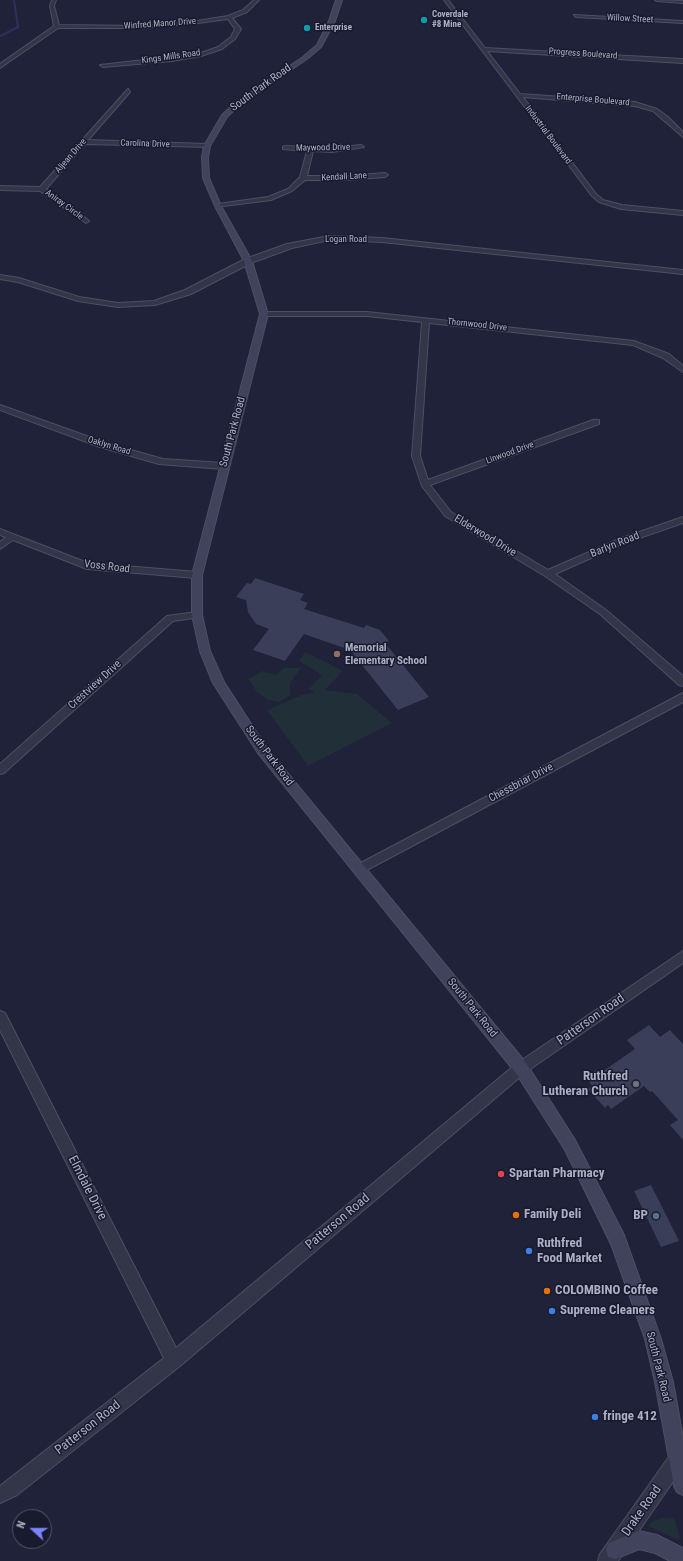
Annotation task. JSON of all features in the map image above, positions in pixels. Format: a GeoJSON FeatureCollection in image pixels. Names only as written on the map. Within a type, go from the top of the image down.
{"type":"FeatureCollection","features":[{"type":"Feature","properties":{"kind":"main road","name":"South Park Road"},"geometry":{"type":"LineString","coordinates":[[339,0],[332,21],[318,46],[305,58],[237,104],[224,116],[207,146],[205,157],[206,178],[218,206],[248,261],[264,314],[223,466],[197,575],[197,615],[205,650],[219,683],[262,750],[521,1068],[570,1145],[618,1241],[653,1339],[664,1382],[677,1460],[683,1486]]}},
{"type":"Feature","properties":{"kind":"main road"},"geometry":{"type":"LineString","coordinates":[[611,1556],[639,1540],[657,1544],[678,1555],[683,1561]]}},
{"type":"Feature","properties":{"kind":"street"},"geometry":{"type":"LineString","coordinates":[[0,66],[57,26],[52,6],[54,0]]}},
{"type":"Feature","properties":{"kind":"street","name":"Winfred Manor Drive"},"geometry":{"type":"LineString","coordinates":[[57,26],[140,27],[191,23],[229,17],[245,11],[257,0]]}},
{"type":"Feature","properties":{"kind":"street","name":"Industrial Boulevard"},"geometry":{"type":"LineString","coordinates":[[446,0],[590,191],[601,201],[621,207],[683,213]]}},
{"type":"Feature","properties":{"kind":"street"},"geometry":{"type":"LineString","coordinates":[[657,0],[683,2]]}},
{"type":"Feature","properties":{"kind":"street"},"geometry":{"type":"LineString","coordinates":[[666,0],[666,7]]}},
{"type":"Feature","properties":{"kind":"street"},"geometry":{"type":"LineString","coordinates":[[665,14],[665,21]]}},
{"type":"Feature","properties":{"kind":"street","name":"Willow Street"},"geometry":{"type":"LineString","coordinates":[[576,16],[683,22]]}},
{"type":"Feature","properties":{"kind":"street","name":"Kings Mills Road"},"geometry":{"type":"LineString","coordinates":[[103,65],[172,59],[199,55],[220,48],[233,38],[238,29],[229,17]]}},
{"type":"Feature","properties":{"kind":"street","name":"Progress Boulevard"},"geometry":{"type":"LineString","coordinates":[[483,49],[683,61]]}},
{"type":"Feature","properties":{"kind":"street","name":"Aljean Drive"},"geometry":{"type":"LineString","coordinates":[[42,189],[128,91]]}},
{"type":"Feature","properties":{"kind":"street","name":"Enterprise Boulevard"},"geometry":{"type":"LineString","coordinates":[[517,95],[610,100],[635,104],[655,110],[666,118],[683,135]]}},
{"type":"Feature","properties":{"kind":"street","name":"Carolina Drive"},"geometry":{"type":"LineString","coordinates":[[83,142],[207,146]]}},
{"type":"Feature","properties":{"kind":"street","name":"Maywood Drive"},"geometry":{"type":"LineString","coordinates":[[285,148],[310,150],[361,147]]}},
{"type":"Feature","properties":{"kind":"street"},"geometry":{"type":"LineString","coordinates":[[218,206],[269,199],[290,190],[303,178],[310,150]]}},
{"type":"Feature","properties":{"kind":"street","name":"Kendall Lane"},"geometry":{"type":"LineString","coordinates":[[303,178],[346,178],[385,175]]}},
{"type":"Feature","properties":{"kind":"street"},"geometry":{"type":"LineString","coordinates":[[0,188],[42,189]]}},
{"type":"Feature","properties":{"kind":"street","name":"Aniray Circle"},"geometry":{"type":"LineString","coordinates":[[42,189],[86,221]]}},
{"type":"Feature","properties":{"kind":"street","name":"Logan Road"},"geometry":{"type":"LineString","coordinates":[[0,277],[19,280],[78,299],[118,305],[155,303],[188,292],[248,261],[290,246],[329,238],[382,240],[683,272]]}},
{"type":"Feature","properties":{"kind":"street","name":"Thornwood Drive"},"geometry":{"type":"LineString","coordinates":[[264,314],[367,314],[634,343],[666,356],[683,370]]}},
{"type":"Feature","properties":{"kind":"street","name":"Elderwood Drive"},"geometry":{"type":"LineString","coordinates":[[426,320],[416,456],[425,484],[448,514],[548,574],[603,612],[683,682]]}},
{"type":"Feature","properties":{"kind":"street","name":"Oaklyn Road"},"geometry":{"type":"LineString","coordinates":[[0,407],[103,445],[162,462],[223,466]]}},
{"type":"Feature","properties":{"kind":"street","name":"Linwood Drive"},"geometry":{"type":"LineString","coordinates":[[425,484],[596,422]]}},
{"type":"Feature","properties":{"kind":"street","name":"Barlyn Road"},"geometry":{"type":"LineString","coordinates":[[548,574],[622,541],[683,520]]}},
{"type":"Feature","properties":{"kind":"street","name":"Voss Road"},"geometry":{"type":"LineString","coordinates":[[0,532],[87,566],[197,575]]}},
{"type":"Feature","properties":{"kind":"street"},"geometry":{"type":"LineString","coordinates":[[0,546],[12,537]]}},
{"type":"Feature","properties":{"kind":"street","name":"Crestview Drive"},"geometry":{"type":"LineString","coordinates":[[0,770],[170,618],[197,615]]}},
{"type":"Feature","properties":{"kind":"street","name":"Chessbriar Drive"},"geometry":{"type":"LineString","coordinates":[[359,868],[683,697]]}},
{"type":"Feature","properties":{"kind":"street","name":"Patterson Road"},"geometry":{"type":"LineString","coordinates":[[0,1495],[11,1489],[174,1360],[521,1068],[683,956]]}},
{"type":"Feature","properties":{"kind":"street","name":"Elmdale Drive"},"geometry":{"type":"LineString","coordinates":[[0,1017],[174,1360]]}},
{"type":"Feature","properties":{"kind":"street","name":"Drake Road"},"geometry":{"type":"LineString","coordinates":[[611,1556],[677,1460]]}},
{"type":"Feature","properties":{"kind":"shaded area"},"geometry":{"type":"Polygon","coordinates":[[[305,652],[343,671],[325,690],[357,694],[392,723],[308,766],[267,710],[302,695],[315,692],[309,689],[322,675],[299,661],[305,652]]]}},
{"type":"Feature","properties":{"kind":"shaded area"},"geometry":{"type":"Polygon","coordinates":[[[283,668],[301,668],[290,683],[290,695],[279,702],[268,700],[257,692],[248,679],[262,671],[277,675],[283,668]]]}},
{"type":"Feature","properties":{"kind":"shaded area"},"geometry":{"type":"Polygon","coordinates":[[[661,1518],[674,1518],[680,1537],[678,1540],[648,1526],[661,1518]]]}},
{"type":"Feature","properties":{"kind":"building","name":"Memorial Elementary School"},"geometry":{"type":"Polygon","coordinates":[[[255,578],[304,594],[300,600],[308,603],[304,609],[364,628],[366,625],[380,630],[389,641],[385,643],[429,697],[398,710],[350,650],[304,634],[285,661],[253,650],[269,629],[256,624],[248,612],[246,600],[236,597],[247,583],[251,584],[255,578]]]}},
{"type":"Feature","properties":{"kind":"building","name":"Ruthfred Lutheran Church"},"geometry":{"type":"Polygon","coordinates":[[[649,1025],[660,1037],[670,1030],[683,1044],[683,1140],[670,1125],[678,1120],[652,1091],[650,1092],[644,1086],[611,1109],[608,1105],[605,1108],[588,1089],[592,1086],[586,1077],[596,1070],[599,1074],[635,1049],[627,1040],[649,1025]]]}},
{"type":"Feature","properties":{"kind":"building","name":"BP"},"geometry":{"type":"Polygon","coordinates":[[[651,1185],[679,1241],[661,1247],[634,1191],[651,1185]]]}},
{"type":"Feature","properties":{"kind":"waterway"},"geometry":{"type":"LineString","coordinates":[[0,36],[18,27],[14,0]]}},
{"type":"Feature","properties":{"kind":"place","name":"Coverdale #8 Mine"},"geometry":{"type":"Point","coordinates":[424,20]}},
{"type":"Feature","properties":{"kind":"place","name":"Enterprise"},"geometry":{"type":"Point","coordinates":[307,28]}},
{"type":"Feature","properties":{"kind":"place","name":"Memorial Elementary School"},"geometry":{"type":"Point","coordinates":[337,654]}},
{"type":"Feature","properties":{"kind":"place","name":"Ruthfred Lutheran Church"},"geometry":{"type":"Point","coordinates":[636,1084]}},
{"type":"Feature","properties":{"kind":"place","name":"Spartan Pharmacy"},"geometry":{"type":"Point","coordinates":[501,1174]}},
{"type":"Feature","properties":{"kind":"place","name":"Family Deli"},"geometry":{"type":"Point","coordinates":[516,1215]}},
{"type":"Feature","properties":{"kind":"place","name":"BP"},"geometry":{"type":"Point","coordinates":[656,1216]}},
{"type":"Feature","properties":{"kind":"place","name":"Ruthfred Food Market"},"geometry":{"type":"Point","coordinates":[529,1251]}},
{"type":"Feature","properties":{"kind":"place","name":"COLOMBINO Coffee"},"geometry":{"type":"Point","coordinates":[547,1291]}},
{"type":"Feature","properties":{"kind":"place","name":"Supreme Cleaners"},"geometry":{"type":"Point","coordinates":[552,1311]}},
{"type":"Feature","properties":{"kind":"place","name":"fringe 412"},"geometry":{"type":"Point","coordinates":[595,1417]}}]}
